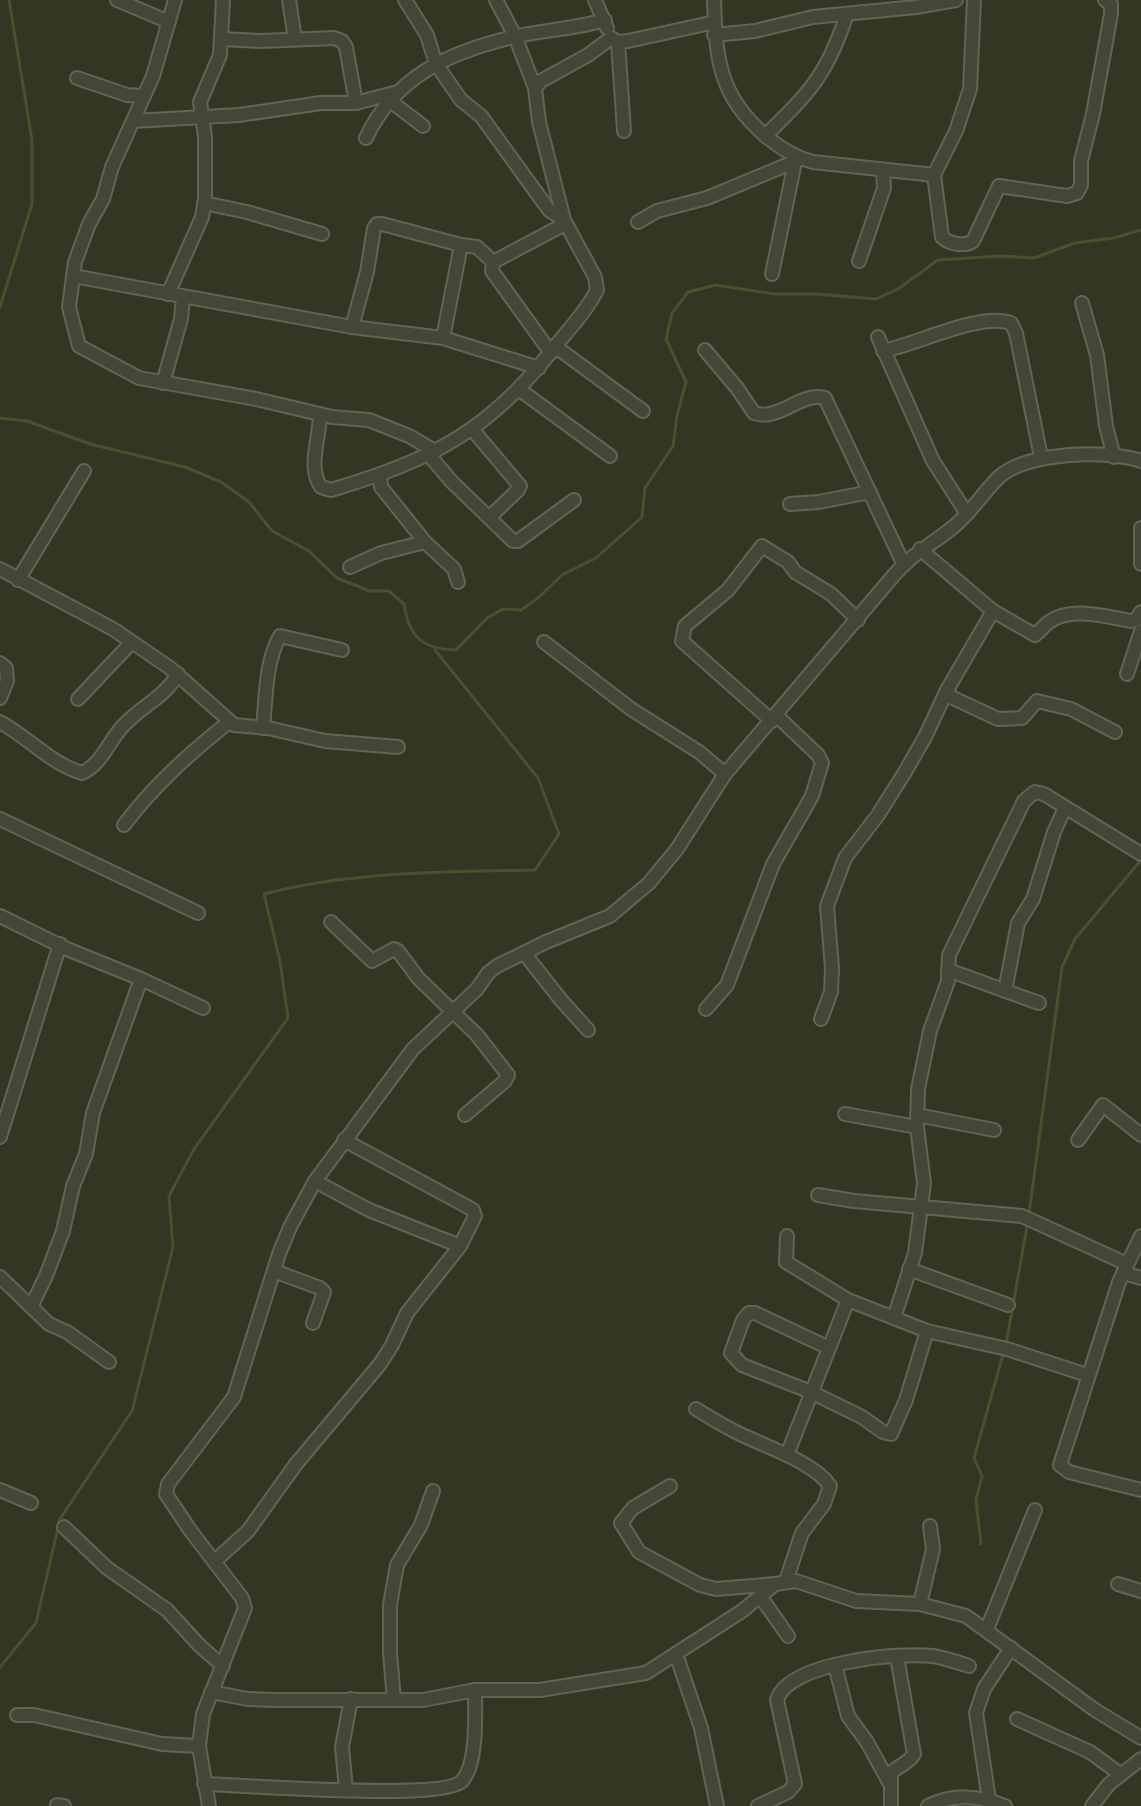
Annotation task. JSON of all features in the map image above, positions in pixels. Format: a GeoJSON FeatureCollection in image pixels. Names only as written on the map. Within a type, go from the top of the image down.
{"type":"FeatureCollection","features":[{"type":"Feature","properties":{"kind":"street"},"geometry":{"type":"LineString","coordinates":[[117,0],[169,22]]}},
{"type":"Feature","properties":{"kind":"street"},"geometry":{"type":"LineString","coordinates":[[175,0],[144,96],[112,167],[103,199],[85,234],[73,276],[69,307],[79,346],[139,378],[376,422],[432,453],[451,481],[490,517],[508,539],[518,541],[574,500]]}},
{"type":"Feature","properties":{"kind":"street"},"geometry":{"type":"LineString","coordinates":[[168,294],[202,217],[205,137],[200,102],[220,55],[223,0]]}},
{"type":"Feature","properties":{"kind":"street"},"geometry":{"type":"LineString","coordinates":[[289,0],[295,39]]}},
{"type":"Feature","properties":{"kind":"street"},"geometry":{"type":"LineString","coordinates":[[405,0],[427,35],[436,64],[461,100],[481,116],[549,210],[565,222]]}},
{"type":"Feature","properties":{"kind":"street"},"geometry":{"type":"LineString","coordinates":[[320,414],[313,470],[314,478],[321,487],[331,490],[380,476],[432,453],[472,429],[520,390],[597,290],[595,277],[565,222],[539,122],[535,88],[515,36],[496,0]]}},
{"type":"Feature","properties":{"kind":"street"},"geometry":{"type":"LineString","coordinates":[[595,0],[615,40],[624,131]]}},
{"type":"Feature","properties":{"kind":"street"},"geometry":{"type":"LineString","coordinates":[[714,0],[714,28],[729,95],[765,136],[796,159],[934,175]]}},
{"type":"Feature","properties":{"kind":"street"},"geometry":{"type":"LineString","coordinates":[[535,88],[541,81],[615,40],[714,28],[755,31],[813,17],[956,0]]}},
{"type":"Feature","properties":{"kind":"street"},"geometry":{"type":"LineString","coordinates":[[974,0],[970,89],[956,131],[934,175],[942,237],[954,243],[970,244],[999,186],[1067,196],[1077,193],[1081,185],[1081,161],[1111,14],[1111,4],[1105,0]]}},
{"type":"Feature","properties":{"kind":"street"},"geometry":{"type":"LineString","coordinates":[[765,136],[814,86],[836,46],[847,14]]}},
{"type":"Feature","properties":{"kind":"street"},"geometry":{"type":"LineString","coordinates":[[366,138],[392,97],[436,64],[515,36],[580,27],[605,20]]}},
{"type":"Feature","properties":{"kind":"street"},"geometry":{"type":"LineString","coordinates":[[221,39],[334,38],[342,41],[346,47],[356,103]]}},
{"type":"Feature","properties":{"kind":"street"},"geometry":{"type":"LineString","coordinates":[[77,78],[127,95],[144,96]]}},
{"type":"Feature","properties":{"kind":"street"},"geometry":{"type":"LineString","coordinates":[[133,121],[239,115],[392,97]]}},
{"type":"Feature","properties":{"kind":"street"},"geometry":{"type":"LineString","coordinates":[[392,97],[423,126]]}},
{"type":"Feature","properties":{"kind":"street"},"geometry":{"type":"LineString","coordinates":[[638,222],[663,209],[707,198],[796,159]]}},
{"type":"Feature","properties":{"kind":"street"},"geometry":{"type":"LineString","coordinates":[[772,274],[796,159]]}},
{"type":"Feature","properties":{"kind":"street"},"geometry":{"type":"LineString","coordinates":[[859,261],[884,188],[883,171]]}},
{"type":"Feature","properties":{"kind":"street"},"geometry":{"type":"LineString","coordinates":[[204,203],[322,234]]}},
{"type":"Feature","properties":{"kind":"street"},"geometry":{"type":"LineString","coordinates":[[493,262],[565,222]]}},
{"type":"Feature","properties":{"kind":"street"},"geometry":{"type":"LineString","coordinates":[[352,327],[377,224],[477,247],[493,262]]}},
{"type":"Feature","properties":{"kind":"street"},"geometry":{"type":"LineString","coordinates":[[443,338],[461,245]]}},
{"type":"Feature","properties":{"kind":"street"},"geometry":{"type":"LineString","coordinates":[[493,262],[492,271],[553,350],[643,411]]}},
{"type":"Feature","properties":{"kind":"street"},"geometry":{"type":"LineString","coordinates":[[73,276],[352,327],[443,338],[539,368]]}},
{"type":"Feature","properties":{"kind":"street"},"geometry":{"type":"LineString","coordinates":[[163,383],[181,319],[183,297]]}},
{"type":"Feature","properties":{"kind":"street"},"geometry":{"type":"LineString","coordinates":[[1082,303],[1097,355],[1106,426],[1114,457]]}},
{"type":"Feature","properties":{"kind":"street"},"geometry":{"type":"LineString","coordinates":[[883,351],[908,346],[959,327],[1001,319],[1011,323],[1016,333],[1041,457]]}},
{"type":"Feature","properties":{"kind":"street"},"geometry":{"type":"LineString","coordinates":[[878,337],[926,447],[967,514]]}},
{"type":"Feature","properties":{"kind":"street"},"geometry":{"type":"LineString","coordinates":[[705,350],[754,413],[766,415],[814,397],[825,398],[904,565]]}},
{"type":"Feature","properties":{"kind":"street"},"geometry":{"type":"LineString","coordinates":[[520,390],[610,456]]}},
{"type":"Feature","properties":{"kind":"street"},"geometry":{"type":"LineString","coordinates":[[472,429],[520,486],[490,517]]}},
{"type":"Feature","properties":{"kind":"street"},"geometry":{"type":"LineString","coordinates":[[209,1806],[199,1746],[203,1714],[245,1608],[242,1598],[216,1560],[190,1530],[166,1494],[168,1484],[234,1397],[290,1227],[315,1181],[413,1049],[477,989],[488,973],[524,953],[610,916],[649,883],[677,849],[725,774],[904,565],[967,514],[999,476],[1015,466],[1041,457],[1114,457],[1141,461]]}},
{"type":"Feature","properties":{"kind":"street"},"geometry":{"type":"LineString","coordinates":[[18,580],[84,471]]}},
{"type":"Feature","properties":{"kind":"street"},"geometry":{"type":"LineString","coordinates":[[380,476],[381,487],[425,542],[454,569],[458,582]]}},
{"type":"Feature","properties":{"kind":"street"},"geometry":{"type":"LineString","coordinates":[[790,504],[870,492]]}},
{"type":"Feature","properties":{"kind":"street"},"geometry":{"type":"LineString","coordinates":[[1141,528],[1141,564]]}},
{"type":"Feature","properties":{"kind":"street"},"geometry":{"type":"LineString","coordinates":[[350,567],[381,553],[425,542]]}},
{"type":"Feature","properties":{"kind":"street"},"geometry":{"type":"LineString","coordinates":[[706,1009],[727,985],[773,864],[812,796],[822,763],[818,755],[682,641],[685,626],[728,590],[762,546],[788,562],[795,572],[831,594],[858,620]]}},
{"type":"Feature","properties":{"kind":"street"},"geometry":{"type":"LineString","coordinates":[[920,549],[993,611],[1035,635],[1049,622],[1067,615],[1141,621],[1127,674]]}},
{"type":"Feature","properties":{"kind":"street"},"geometry":{"type":"LineString","coordinates":[[2,575],[105,624],[178,674],[229,722],[325,741],[398,747]]}},
{"type":"Feature","properties":{"kind":"street"},"geometry":{"type":"LineString","coordinates":[[821,1019],[831,992],[827,906],[845,858],[878,815],[905,772],[947,690],[993,611]]}},
{"type":"Feature","properties":{"kind":"street"},"geometry":{"type":"LineString","coordinates":[[263,728],[269,674],[280,636],[342,650]]}},
{"type":"Feature","properties":{"kind":"street"},"geometry":{"type":"LineString","coordinates":[[544,642],[631,709],[699,752],[725,774]]}},
{"type":"Feature","properties":{"kind":"street"},"geometry":{"type":"LineString","coordinates":[[78,699],[131,643]]}},
{"type":"Feature","properties":{"kind":"street"},"geometry":{"type":"LineString","coordinates":[[0,663],[6,668],[7,681],[0,698]]}},
{"type":"Feature","properties":{"kind":"street"},"geometry":{"type":"LineString","coordinates":[[0,722],[35,748],[82,773],[103,757],[117,733],[134,714],[165,693],[178,674]]}},
{"type":"Feature","properties":{"kind":"street"},"geometry":{"type":"LineString","coordinates":[[947,690],[951,697],[998,719],[1022,718],[1037,701],[1071,709],[1115,732]]}},
{"type":"Feature","properties":{"kind":"street"},"geometry":{"type":"LineString","coordinates":[[124,825],[187,755],[229,722]]}},
{"type":"Feature","properties":{"kind":"street"},"geometry":{"type":"LineString","coordinates":[[894,1318],[915,1253],[921,1207],[924,1170],[917,1121],[918,1089],[925,1050],[946,988],[952,945],[1024,801],[1035,792],[1044,794],[1141,854]]}},
{"type":"Feature","properties":{"kind":"street"},"geometry":{"type":"LineString","coordinates":[[1005,991],[1018,923],[1037,891],[1051,841],[1065,808]]}},
{"type":"Feature","properties":{"kind":"street"},"geometry":{"type":"LineString","coordinates":[[0,819],[198,913]]}},
{"type":"Feature","properties":{"kind":"street"},"geometry":{"type":"LineString","coordinates":[[0,916],[203,1008]]}},
{"type":"Feature","properties":{"kind":"street"},"geometry":{"type":"LineString","coordinates":[[331,922],[372,961],[394,949],[398,951],[419,979],[477,1035],[508,1075],[465,1115]]}},
{"type":"Feature","properties":{"kind":"street"},"geometry":{"type":"LineString","coordinates":[[0,1137],[60,944]]}},
{"type":"Feature","properties":{"kind":"street"},"geometry":{"type":"LineString","coordinates":[[524,953],[588,1030]]}},
{"type":"Feature","properties":{"kind":"street"},"geometry":{"type":"LineString","coordinates":[[948,970],[1039,1003]]}},
{"type":"Feature","properties":{"kind":"street"},"geometry":{"type":"LineString","coordinates":[[31,1307],[63,1231],[73,1186],[86,1154],[93,1113],[141,979]]}},
{"type":"Feature","properties":{"kind":"street"},"geometry":{"type":"LineString","coordinates":[[1078,1140],[1103,1105],[1141,1135]]}},
{"type":"Feature","properties":{"kind":"street"},"geometry":{"type":"LineString","coordinates":[[845,1114],[994,1130]]}},
{"type":"Feature","properties":{"kind":"street"},"geometry":{"type":"LineString","coordinates":[[216,1560],[248,1531],[296,1464],[380,1364],[407,1313],[460,1246],[475,1216],[473,1210],[344,1140]]}},
{"type":"Feature","properties":{"kind":"street"},"geometry":{"type":"LineString","coordinates":[[315,1181],[369,1210],[460,1246]]}},
{"type":"Feature","properties":{"kind":"street"},"geometry":{"type":"LineString","coordinates":[[818,1195],[1022,1216],[1141,1278]]}},
{"type":"Feature","properties":{"kind":"street"},"geometry":{"type":"LineString","coordinates":[[787,1236],[786,1262],[848,1300],[927,1331],[1014,1351],[1087,1375]]}},
{"type":"Feature","properties":{"kind":"street"},"geometry":{"type":"LineString","coordinates":[[1141,1236],[1125,1269],[1087,1375],[1060,1465],[1069,1472],[1141,1490]]}},
{"type":"Feature","properties":{"kind":"street"},"geometry":{"type":"LineString","coordinates":[[909,1269],[1008,1305]]}},
{"type":"Feature","properties":{"kind":"street"},"geometry":{"type":"LineString","coordinates":[[274,1271],[324,1292],[313,1323]]}},
{"type":"Feature","properties":{"kind":"street"},"geometry":{"type":"LineString","coordinates":[[0,1277],[49,1324],[67,1332],[109,1362]]}},
{"type":"Feature","properties":{"kind":"street"},"geometry":{"type":"LineString","coordinates":[[787,1455],[848,1300]]}},
{"type":"Feature","properties":{"kind":"street"},"geometry":{"type":"LineString","coordinates":[[829,1348],[755,1313],[749,1313],[743,1320],[731,1353],[742,1365],[811,1392],[891,1434],[906,1400],[927,1331]]}},
{"type":"Feature","properties":{"kind":"street"},"geometry":{"type":"LineString","coordinates":[[211,1692],[260,1700],[423,1700],[475,1690],[540,1690],[646,1673],[780,1582],[802,1533],[824,1504],[830,1486],[826,1479],[787,1455],[736,1432],[696,1409]]}},
{"type":"Feature","properties":{"kind":"street"},"geometry":{"type":"LineString","coordinates":[[670,1486],[633,1508],[621,1525],[639,1552],[700,1585],[716,1589],[780,1582],[808,1584],[856,1601],[920,1604],[966,1616],[1095,1710],[1141,1738]]}},
{"type":"Feature","properties":{"kind":"street"},"geometry":{"type":"LineString","coordinates":[[0,1490],[31,1503]]}},
{"type":"Feature","properties":{"kind":"street"},"geometry":{"type":"LineString","coordinates":[[394,1700],[390,1605],[397,1565],[421,1525],[433,1491]]}},
{"type":"Feature","properties":{"kind":"street"},"geometry":{"type":"LineString","coordinates":[[987,1629],[1035,1510]]}},
{"type":"Feature","properties":{"kind":"street"},"geometry":{"type":"LineString","coordinates":[[920,1604],[933,1549],[930,1526]]}},
{"type":"Feature","properties":{"kind":"street"},"geometry":{"type":"LineString","coordinates":[[64,1527],[107,1568],[167,1610],[223,1666]]}},
{"type":"Feature","properties":{"kind":"street"},"geometry":{"type":"LineString","coordinates":[[1118,1584],[1141,1591]]}},
{"type":"Feature","properties":{"kind":"street"},"geometry":{"type":"LineString","coordinates":[[760,1596],[788,1636]]}},
{"type":"Feature","properties":{"kind":"street"},"geometry":{"type":"LineString","coordinates":[[989,1800],[976,1713],[984,1689],[1011,1648]]}},
{"type":"Feature","properties":{"kind":"street"},"geometry":{"type":"LineString","coordinates":[[676,1654],[701,1728],[717,1806]]}},
{"type":"Feature","properties":{"kind":"street"},"geometry":{"type":"LineString","coordinates":[[758,1806],[788,1792],[795,1784],[781,1729],[778,1694],[812,1672],[866,1657],[931,1656],[969,1666]]}},
{"type":"Feature","properties":{"kind":"street"},"geometry":{"type":"LineString","coordinates":[[891,1806],[891,1773],[899,1765],[910,1761],[914,1754],[897,1657]]}},
{"type":"Feature","properties":{"kind":"street"},"geometry":{"type":"LineString","coordinates":[[835,1665],[848,1716],[867,1742],[889,1782]]}},
{"type":"Feature","properties":{"kind":"street"},"geometry":{"type":"LineString","coordinates":[[204,1784],[382,1792],[458,1784],[465,1778],[472,1750],[475,1690]]}},
{"type":"Feature","properties":{"kind":"street"},"geometry":{"type":"LineString","coordinates":[[346,1789],[342,1747],[351,1699]]}},
{"type":"Feature","properties":{"kind":"street"},"geometry":{"type":"LineString","coordinates":[[17,1715],[34,1715],[162,1744],[199,1746]]}},
{"type":"Feature","properties":{"kind":"street"},"geometry":{"type":"LineString","coordinates":[[1017,1719],[1090,1752],[1120,1774]]}},
{"type":"Feature","properties":{"kind":"street"},"geometry":{"type":"LineString","coordinates":[[1092,1806],[1120,1774],[1141,1759]]}},
{"type":"Feature","properties":{"kind":"street"},"geometry":{"type":"LineString","coordinates":[[928,1806],[963,1796],[1005,1806]]}},
{"type":"Feature","properties":{"kind":"waterway"},"geometry":{"type":"LineString","coordinates":[[0,307],[32,204],[32,140],[9,0]]}},
{"type":"Feature","properties":{"kind":"waterway"},"geometry":{"type":"LineString","coordinates":[[0,418],[27,421],[90,444],[185,467],[221,482],[249,502],[272,531],[309,551],[337,578],[370,591],[389,591],[404,604],[409,625],[419,639],[434,647],[456,650],[487,618],[503,609],[521,610],[562,575],[596,558],[642,517],[645,488],[673,446],[686,382],[666,339],[672,313],[688,292],[716,285],[774,294],[876,299],[898,289],[938,260],[1001,256],[1034,258],[1075,243],[1114,238],[1141,230]]}},
{"type":"Feature","properties":{"kind":"waterway"},"geometry":{"type":"LineString","coordinates":[[0,1667],[36,1623],[60,1519],[132,1411],[173,1247],[169,1196],[194,1149],[288,1018],[280,961],[264,894],[297,886],[365,877],[535,870],[559,834],[538,778],[435,650]]}},
{"type":"Feature","properties":{"kind":"waterway"},"geometry":{"type":"LineString","coordinates":[[1029,1214],[1062,967],[1075,939],[1141,860]]}},
{"type":"Feature","properties":{"kind":"waterway"},"geometry":{"type":"LineString","coordinates":[[1006,1344],[1028,1221]]}},
{"type":"Feature","properties":{"kind":"waterway"},"geometry":{"type":"LineString","coordinates":[[981,1544],[976,1500],[982,1476],[974,1458],[1004,1351]]}}]}
